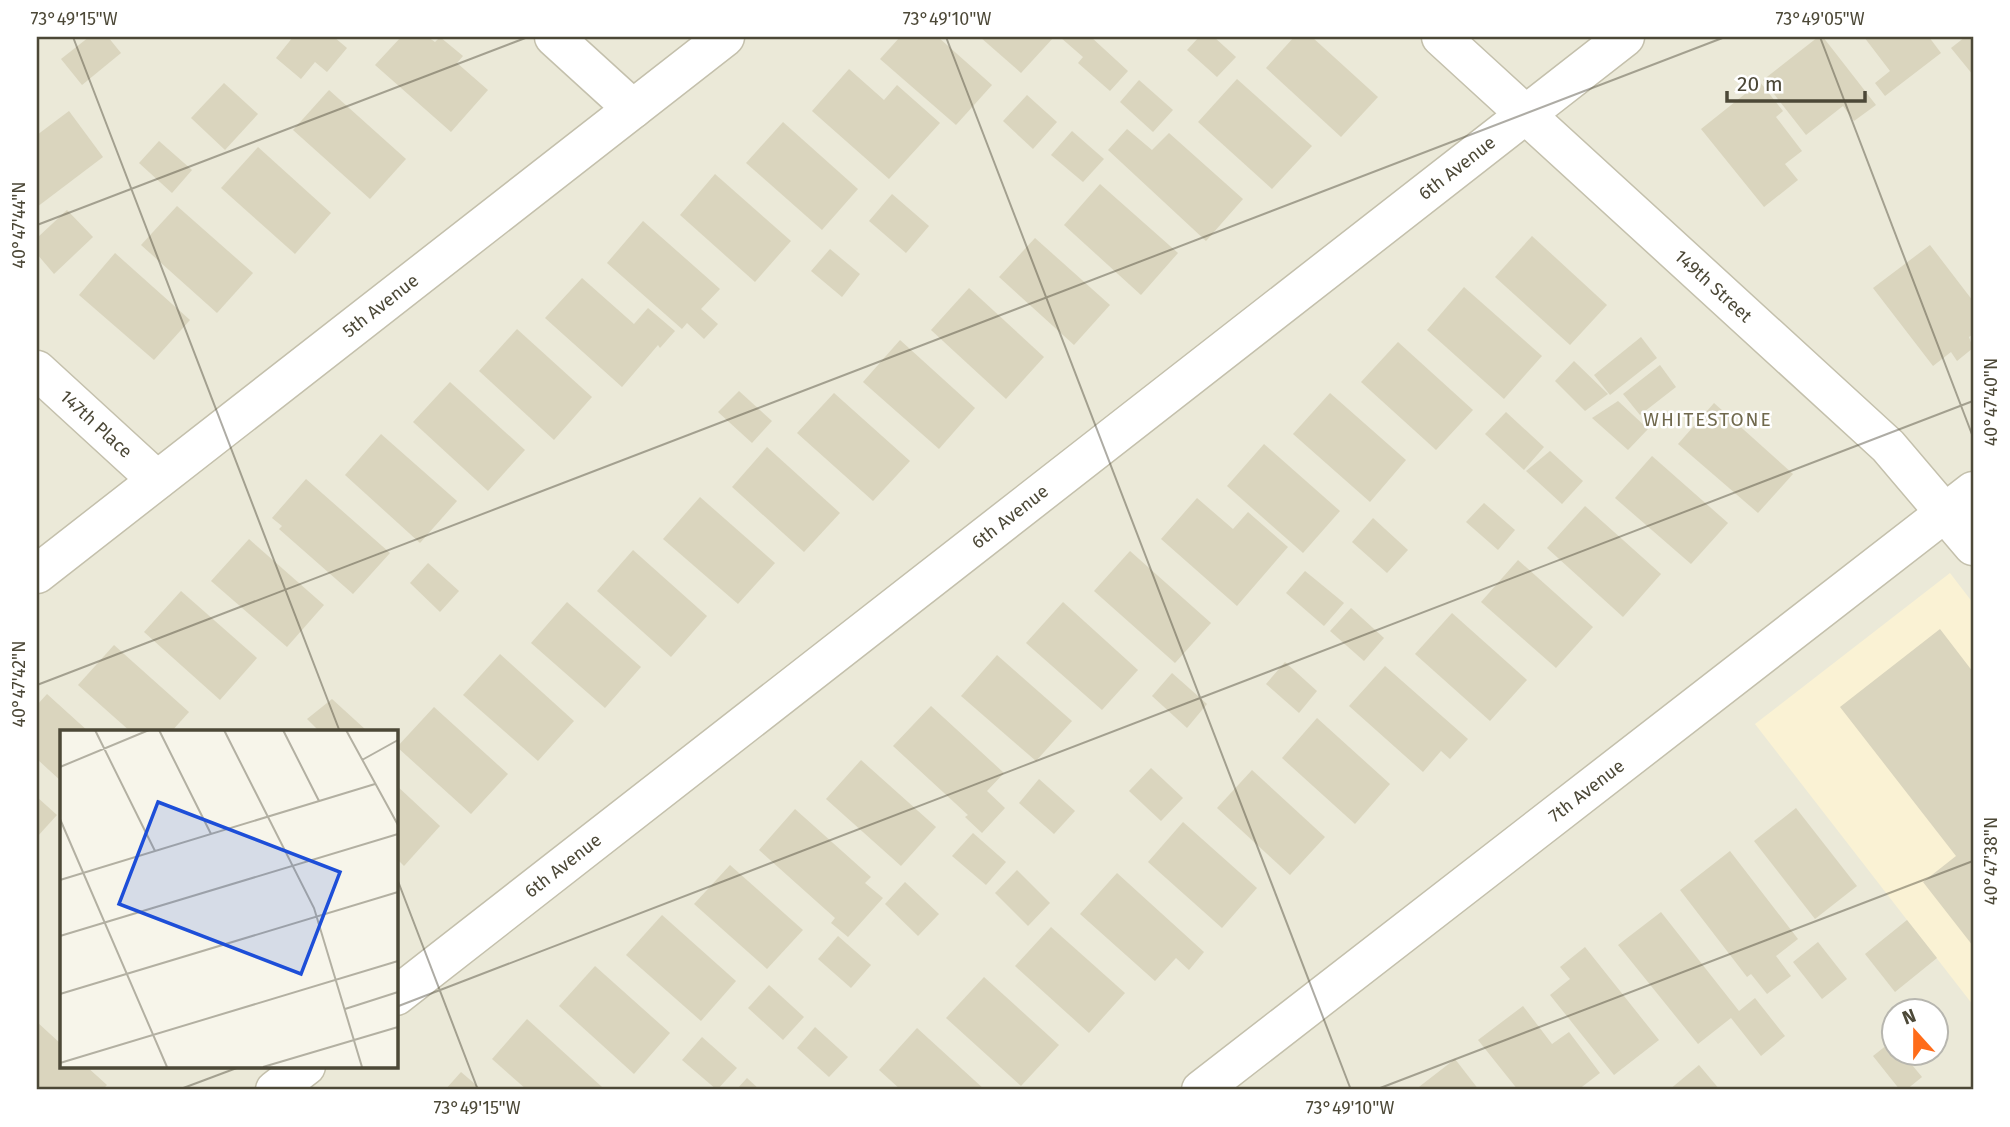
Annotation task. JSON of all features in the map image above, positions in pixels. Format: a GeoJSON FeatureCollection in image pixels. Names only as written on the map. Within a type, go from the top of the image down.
{"type":"FeatureCollection","features":[{"type":"Feature","properties":{"kind":"street"},"geometry":{"type":"LineString","coordinates":[[554,37],[633,109]]}},
{"type":"Feature","properties":{"kind":"street","name":"5th Avenue"},"geometry":{"type":"LineString","coordinates":[[37,574],[725,37]]}},
{"type":"Feature","properties":{"kind":"street","name":"149th Street"},"geometry":{"type":"LineString","coordinates":[[1441,37],[1888,446],[1960,501],[1973,547]]}},
{"type":"Feature","properties":{"kind":"street","name":"6th Avenue"},"geometry":{"type":"LineString","coordinates":[[397,995],[1625,37]]}},
{"type":"Feature","properties":{"kind":"street","name":"147th Place"},"geometry":{"type":"LineString","coordinates":[[37,370],[157,480]]}},
{"type":"Feature","properties":{"kind":"street","name":"7th Avenue"},"geometry":{"type":"LineString","coordinates":[[1200,1090],[1960,501]]}},
{"type":"Feature","properties":{"kind":"street"},"geometry":{"type":"LineString","coordinates":[[275,1090],[303,1068]]}},
{"type":"Feature","properties":{"kind":"shaded area"},"geometry":{"type":"Polygon","coordinates":[[[37,37],[1973,37],[1973,1090],[37,1090],[37,37]]]}},
{"type":"Feature","properties":{"kind":"shaded area"},"geometry":{"type":"Polygon","coordinates":[[[1950,573],[1973,603],[1973,1005],[1755,724],[1950,573]]]}},
{"type":"Feature","properties":{"kind":"building"},"geometry":{"type":"Polygon","coordinates":[[[89,37],[108,37],[121,53],[82,85],[61,59],[89,37]]]}},
{"type":"Feature","properties":{"kind":"building"},"geometry":{"type":"Polygon","coordinates":[[[293,37],[334,37],[347,48],[327,72],[315,62],[301,79],[276,58],[293,37]]]}},
{"type":"Feature","properties":{"kind":"building"},"geometry":{"type":"Polygon","coordinates":[[[401,37],[428,37],[435,42],[440,37],[463,56],[457,63],[488,90],[451,132],[375,65],[401,37]]]}},
{"type":"Feature","properties":{"kind":"building"},"geometry":{"type":"Polygon","coordinates":[[[900,37],[938,37],[992,85],[956,125],[880,59],[900,37]]]}},
{"type":"Feature","properties":{"kind":"building"},"geometry":{"type":"Polygon","coordinates":[[[980,37],[1054,37],[1021,73],[980,37]]]}},
{"type":"Feature","properties":{"kind":"building"},"geometry":{"type":"Polygon","coordinates":[[[1060,37],[1091,37],[1128,71],[1110,91],[1078,63],[1083,57],[1060,37]]]}},
{"type":"Feature","properties":{"kind":"building"},"geometry":{"type":"Polygon","coordinates":[[[1199,37],[1214,37],[1236,57],[1217,77],[1187,50],[1199,37]]]}},
{"type":"Feature","properties":{"kind":"building"},"geometry":{"type":"Polygon","coordinates":[[[1294,37],[1312,37],[1378,97],[1341,137],[1266,68],[1294,37]]]}},
{"type":"Feature","properties":{"kind":"building"},"geometry":{"type":"Polygon","coordinates":[[[1818,37],[1823,37],[1876,105],[1854,121],[1843,106],[1806,135],[1763,80],[1818,37]]]}},
{"type":"Feature","properties":{"kind":"building"},"geometry":{"type":"Polygon","coordinates":[[[1864,37],[1929,37],[1941,53],[1885,96],[1875,83],[1890,71],[1864,37]]]}},
{"type":"Feature","properties":{"kind":"building"},"geometry":{"type":"Polygon","coordinates":[[[1965,37],[1973,37],[1973,75],[1951,48],[1965,37]]]}},
{"type":"Feature","properties":{"kind":"building"},"geometry":{"type":"Polygon","coordinates":[[[849,69],[884,100],[897,85],[940,123],[889,179],[812,111],[849,69]]]}},
{"type":"Feature","properties":{"kind":"building"},"geometry":{"type":"Polygon","coordinates":[[[1237,79],[1312,146],[1272,189],[1198,122],[1237,79]]]}},
{"type":"Feature","properties":{"kind":"building"},"geometry":{"type":"Polygon","coordinates":[[[1139,80],[1173,110],[1153,132],[1120,102],[1139,80]]]}},
{"type":"Feature","properties":{"kind":"building"},"geometry":{"type":"Polygon","coordinates":[[[1760,82],[1783,111],[1776,117],[1802,151],[1785,164],[1798,180],[1764,207],[1701,129],[1760,82]]]}},
{"type":"Feature","properties":{"kind":"building"},"geometry":{"type":"Polygon","coordinates":[[[224,83],[258,114],[225,150],[191,118],[224,83]]]}},
{"type":"Feature","properties":{"kind":"building"},"geometry":{"type":"Polygon","coordinates":[[[329,90],[406,159],[370,199],[293,130],[329,90]]]}},
{"type":"Feature","properties":{"kind":"building"},"geometry":{"type":"Polygon","coordinates":[[[1027,95],[1057,122],[1033,149],[1003,121],[1027,95]]]}},
{"type":"Feature","properties":{"kind":"building"},"geometry":{"type":"Polygon","coordinates":[[[69,111],[103,157],[37,207],[37,135],[69,111]]]}},
{"type":"Feature","properties":{"kind":"building"},"geometry":{"type":"Polygon","coordinates":[[[783,122],[858,189],[822,230],[746,163],[783,122]]]}},
{"type":"Feature","properties":{"kind":"building"},"geometry":{"type":"Polygon","coordinates":[[[1127,129],[1152,150],[1169,133],[1243,199],[1206,241],[1108,150],[1127,129]]]}},
{"type":"Feature","properties":{"kind":"building"},"geometry":{"type":"Polygon","coordinates":[[[1072,131],[1104,159],[1083,182],[1051,155],[1072,131]]]}},
{"type":"Feature","properties":{"kind":"building"},"geometry":{"type":"Polygon","coordinates":[[[159,141],[192,170],[172,193],[139,163],[159,141]]]}},
{"type":"Feature","properties":{"kind":"building"},"geometry":{"type":"Polygon","coordinates":[[[258,147],[331,213],[295,254],[221,188],[258,147]]]}},
{"type":"Feature","properties":{"kind":"building"},"geometry":{"type":"Polygon","coordinates":[[[715,174],[791,241],[755,282],[680,215],[715,174]]]}},
{"type":"Feature","properties":{"kind":"building"},"geometry":{"type":"Polygon","coordinates":[[[1100,184],[1178,253],[1141,295],[1064,225],[1100,184]]]}},
{"type":"Feature","properties":{"kind":"building"},"geometry":{"type":"Polygon","coordinates":[[[892,194],[929,226],[906,253],[869,221],[892,194]]]}},
{"type":"Feature","properties":{"kind":"building"},"geometry":{"type":"Polygon","coordinates":[[[177,206],[253,273],[217,313],[141,245],[177,206]]]}},
{"type":"Feature","properties":{"kind":"building"},"geometry":{"type":"Polygon","coordinates":[[[67,210],[93,237],[54,274],[37,254],[37,238],[67,210]]]}},
{"type":"Feature","properties":{"kind":"building"},"geometry":{"type":"Polygon","coordinates":[[[643,221],[720,289],[701,309],[718,324],[704,339],[687,323],[682,329],[607,263],[643,221]]]}},
{"type":"Feature","properties":{"kind":"building"},"geometry":{"type":"Polygon","coordinates":[[[1532,236],[1607,305],[1570,345],[1495,277],[1532,236]]]}},
{"type":"Feature","properties":{"kind":"building"},"geometry":{"type":"Polygon","coordinates":[[[1035,238],[1110,305],[1074,345],[999,277],[1035,238]]]}},
{"type":"Feature","properties":{"kind":"building"},"geometry":{"type":"Polygon","coordinates":[[[1930,245],[1973,301],[1973,334],[1969,337],[1973,348],[1957,361],[1951,352],[1933,366],[1873,288],[1930,245]]]}},
{"type":"Feature","properties":{"kind":"building"},"geometry":{"type":"Polygon","coordinates":[[[830,249],[860,274],[842,297],[811,271],[830,249]]]}},
{"type":"Feature","properties":{"kind":"building"},"geometry":{"type":"Polygon","coordinates":[[[115,253],[190,320],[154,360],[79,295],[115,253]]]}},
{"type":"Feature","properties":{"kind":"building"},"geometry":{"type":"Polygon","coordinates":[[[582,278],[634,324],[648,308],[675,331],[660,348],[658,345],[622,387],[545,318],[582,278]]]}},
{"type":"Feature","properties":{"kind":"building"},"geometry":{"type":"Polygon","coordinates":[[[1464,287],[1542,356],[1504,399],[1427,330],[1464,287]]]}},
{"type":"Feature","properties":{"kind":"building"},"geometry":{"type":"Polygon","coordinates":[[[969,288],[1044,357],[1006,399],[931,330],[969,288]]]}},
{"type":"Feature","properties":{"kind":"building"},"geometry":{"type":"Polygon","coordinates":[[[517,329],[592,397],[554,440],[479,371],[517,329]]]}},
{"type":"Feature","properties":{"kind":"building"},"geometry":{"type":"Polygon","coordinates":[[[1641,337],[1657,358],[1610,395],[1594,375],[1641,337]]]}},
{"type":"Feature","properties":{"kind":"building"},"geometry":{"type":"Polygon","coordinates":[[[900,340],[975,408],[939,449],[863,382],[900,340]]]}},
{"type":"Feature","properties":{"kind":"building"},"geometry":{"type":"Polygon","coordinates":[[[1398,342],[1473,410],[1436,450],[1361,382],[1398,342]]]}},
{"type":"Feature","properties":{"kind":"building"},"geometry":{"type":"Polygon","coordinates":[[[1574,361],[1608,394],[1585,411],[1555,381],[1574,361]]]}},
{"type":"Feature","properties":{"kind":"building"},"geometry":{"type":"Polygon","coordinates":[[[1660,365],[1676,387],[1640,415],[1623,394],[1660,365]]]}},
{"type":"Feature","properties":{"kind":"building"},"geometry":{"type":"Polygon","coordinates":[[[450,382],[525,450],[488,491],[413,422],[450,382]]]}},
{"type":"Feature","properties":{"kind":"building"},"geometry":{"type":"Polygon","coordinates":[[[739,391],[772,421],[752,443],[718,412],[739,391]]]}},
{"type":"Feature","properties":{"kind":"building"},"geometry":{"type":"Polygon","coordinates":[[[834,393],[910,461],[873,501],[797,433],[834,393]]]}},
{"type":"Feature","properties":{"kind":"building"},"geometry":{"type":"Polygon","coordinates":[[[1330,393],[1406,460],[1370,502],[1293,434],[1330,393]]]}},
{"type":"Feature","properties":{"kind":"building"},"geometry":{"type":"Polygon","coordinates":[[[1618,401],[1648,429],[1628,450],[1592,418],[1618,401]]]}},
{"type":"Feature","properties":{"kind":"building"},"geometry":{"type":"Polygon","coordinates":[[[1714,403],[1793,474],[1758,513],[1678,444],[1714,403]]]}},
{"type":"Feature","properties":{"kind":"building"},"geometry":{"type":"Polygon","coordinates":[[[1506,412],[1544,447],[1524,470],[1485,434],[1506,412]]]}},
{"type":"Feature","properties":{"kind":"building"},"geometry":{"type":"Polygon","coordinates":[[[381,434],[457,501],[420,543],[345,475],[381,434]]]}},
{"type":"Feature","properties":{"kind":"building"},"geometry":{"type":"Polygon","coordinates":[[[1264,444],[1340,511],[1303,553],[1227,486],[1264,444]]]}},
{"type":"Feature","properties":{"kind":"building"},"geometry":{"type":"Polygon","coordinates":[[[767,447],[840,513],[804,552],[732,487],[767,447]]]}},
{"type":"Feature","properties":{"kind":"building"},"geometry":{"type":"Polygon","coordinates":[[[1550,451],[1583,481],[1562,504],[1526,471],[1550,451]]]}},
{"type":"Feature","properties":{"kind":"building"},"geometry":{"type":"Polygon","coordinates":[[[1652,456],[1728,523],[1691,564],[1615,498],[1652,456]]]}},
{"type":"Feature","properties":{"kind":"building"},"geometry":{"type":"Polygon","coordinates":[[[306,479],[390,553],[353,594],[279,529],[282,526],[272,518],[306,479]]]}},
{"type":"Feature","properties":{"kind":"building"},"geometry":{"type":"Polygon","coordinates":[[[700,497],[775,563],[738,604],[663,539],[700,497]]]}},
{"type":"Feature","properties":{"kind":"building"},"geometry":{"type":"Polygon","coordinates":[[[1197,498],[1233,529],[1248,512],[1288,547],[1237,606],[1161,539],[1197,498]]]}},
{"type":"Feature","properties":{"kind":"building"},"geometry":{"type":"Polygon","coordinates":[[[1484,503],[1515,530],[1498,550],[1466,522],[1484,503]]]}},
{"type":"Feature","properties":{"kind":"building"},"geometry":{"type":"Polygon","coordinates":[[[1585,506],[1661,574],[1623,617],[1547,548],[1585,506]]]}},
{"type":"Feature","properties":{"kind":"building"},"geometry":{"type":"Polygon","coordinates":[[[1373,518],[1408,550],[1387,573],[1352,542],[1373,518]]]}},
{"type":"Feature","properties":{"kind":"building"},"geometry":{"type":"Polygon","coordinates":[[[249,539],[324,605],[287,647],[211,581],[249,539]]]}},
{"type":"Feature","properties":{"kind":"building"},"geometry":{"type":"Polygon","coordinates":[[[633,550],[707,616],[671,657],[597,591],[633,550]]]}},
{"type":"Feature","properties":{"kind":"building"},"geometry":{"type":"Polygon","coordinates":[[[1130,551],[1211,623],[1175,663],[1094,591],[1130,551]]]}},
{"type":"Feature","properties":{"kind":"building"},"geometry":{"type":"Polygon","coordinates":[[[1518,560],[1593,627],[1556,668],[1481,602],[1518,560]]]}},
{"type":"Feature","properties":{"kind":"building"},"geometry":{"type":"Polygon","coordinates":[[[428,563],[459,591],[440,612],[410,583],[428,563]]]}},
{"type":"Feature","properties":{"kind":"building"},"geometry":{"type":"Polygon","coordinates":[[[1305,571],[1344,603],[1324,626],[1286,593],[1305,571]]]}},
{"type":"Feature","properties":{"kind":"building"},"geometry":{"type":"Polygon","coordinates":[[[181,591],[257,658],[220,700],[144,632],[181,591]]]}},
{"type":"Feature","properties":{"kind":"building"},"geometry":{"type":"Polygon","coordinates":[[[567,602],[641,667],[605,708],[531,643],[567,602]]]}},
{"type":"Feature","properties":{"kind":"building"},"geometry":{"type":"Polygon","coordinates":[[[1063,602],[1138,670],[1102,710],[1026,643],[1063,602]]]}},
{"type":"Feature","properties":{"kind":"building"},"geometry":{"type":"Polygon","coordinates":[[[1351,608],[1384,638],[1364,661],[1330,631],[1351,608]]]}},
{"type":"Feature","properties":{"kind":"building"},"geometry":{"type":"Polygon","coordinates":[[[1452,613],[1527,680],[1490,721],[1415,654],[1452,613]]]}},
{"type":"Feature","properties":{"kind":"building"},"geometry":{"type":"Polygon","coordinates":[[[1940,629],[1973,672],[1973,946],[1923,882],[1956,856],[1840,707],[1940,629]]]}},
{"type":"Feature","properties":{"kind":"building"},"geometry":{"type":"Polygon","coordinates":[[[114,645],[189,712],[173,730],[129,730],[78,685],[114,645]]]}},
{"type":"Feature","properties":{"kind":"building"},"geometry":{"type":"Polygon","coordinates":[[[500,654],[574,721],[538,761],[463,695],[500,654]]]}},
{"type":"Feature","properties":{"kind":"building"},"geometry":{"type":"Polygon","coordinates":[[[997,655],[1072,721],[1036,761],[961,696],[997,655]]]}},
{"type":"Feature","properties":{"kind":"building"},"geometry":{"type":"Polygon","coordinates":[[[1285,662],[1317,691],[1299,713],[1266,684],[1285,662]]]}},
{"type":"Feature","properties":{"kind":"building"},"geometry":{"type":"Polygon","coordinates":[[[1385,666],[1468,739],[1450,759],[1441,751],[1423,772],[1349,706],[1385,666]]]}},
{"type":"Feature","properties":{"kind":"building"},"geometry":{"type":"Polygon","coordinates":[[[1172,673],[1207,704],[1187,728],[1152,696],[1172,673]]]}},
{"type":"Feature","properties":{"kind":"building"},"geometry":{"type":"Polygon","coordinates":[[[47,694],[87,730],[60,730],[60,780],[37,759],[37,705],[47,694]]]}},
{"type":"Feature","properties":{"kind":"building"},"geometry":{"type":"Polygon","coordinates":[[[332,699],[366,730],[318,730],[307,719],[332,699]]]}},
{"type":"Feature","properties":{"kind":"building"},"geometry":{"type":"Polygon","coordinates":[[[931,706],[1004,773],[987,791],[1005,808],[982,833],[965,817],[968,815],[893,746],[931,706]]]}},
{"type":"Feature","properties":{"kind":"building"},"geometry":{"type":"Polygon","coordinates":[[[434,707],[508,774],[471,814],[397,747],[434,707]]]}},
{"type":"Feature","properties":{"kind":"building"},"geometry":{"type":"Polygon","coordinates":[[[1317,718],[1390,784],[1355,824],[1282,758],[1317,718]]]}},
{"type":"Feature","properties":{"kind":"building"},"geometry":{"type":"Polygon","coordinates":[[[861,760],[936,827],[901,866],[826,799],[861,760]]]}},
{"type":"Feature","properties":{"kind":"building"},"geometry":{"type":"Polygon","coordinates":[[[1151,768],[1183,798],[1161,821],[1129,791],[1151,768]]]}},
{"type":"Feature","properties":{"kind":"building"},"geometry":{"type":"Polygon","coordinates":[[[1252,770],[1325,837],[1290,875],[1217,808],[1252,770]]]}},
{"type":"Feature","properties":{"kind":"building"},"geometry":{"type":"Polygon","coordinates":[[[1039,779],[1075,811],[1054,834],[1019,803],[1039,779]]]}},
{"type":"Feature","properties":{"kind":"building"},"geometry":{"type":"Polygon","coordinates":[[[397,786],[440,826],[404,866],[397,859],[397,786]]]}},
{"type":"Feature","properties":{"kind":"building"},"geometry":{"type":"Polygon","coordinates":[[[37,797],[57,815],[37,837],[37,797]]]}},
{"type":"Feature","properties":{"kind":"building"},"geometry":{"type":"Polygon","coordinates":[[[1796,808],[1857,886],[1815,919],[1754,841],[1796,808]]]}},
{"type":"Feature","properties":{"kind":"building"},"geometry":{"type":"Polygon","coordinates":[[[795,809],[871,877],[865,883],[883,898],[848,937],[831,923],[835,918],[759,850],[795,809]]]}},
{"type":"Feature","properties":{"kind":"building"},"geometry":{"type":"Polygon","coordinates":[[[1183,822],[1257,888],[1222,928],[1148,862],[1183,822]]]}},
{"type":"Feature","properties":{"kind":"building"},"geometry":{"type":"Polygon","coordinates":[[[973,833],[1006,862],[986,885],[952,856],[973,833]]]}},
{"type":"Feature","properties":{"kind":"building"},"geometry":{"type":"Polygon","coordinates":[[[1730,851],[1798,939],[1776,956],[1791,976],[1767,994],[1751,974],[1747,977],[1680,890],[1730,851]]]}},
{"type":"Feature","properties":{"kind":"building"},"geometry":{"type":"Polygon","coordinates":[[[730,865],[803,930],[767,969],[694,904],[730,865]]]}},
{"type":"Feature","properties":{"kind":"building"},"geometry":{"type":"Polygon","coordinates":[[[1017,870],[1050,903],[1028,926],[995,893],[1017,870]]]}},
{"type":"Feature","properties":{"kind":"building"},"geometry":{"type":"Polygon","coordinates":[[[1117,873],[1204,952],[1189,970],[1176,958],[1155,981],[1080,914],[1117,873]]]}},
{"type":"Feature","properties":{"kind":"building"},"geometry":{"type":"Polygon","coordinates":[[[905,882],[939,914],[918,936],[885,904],[905,882]]]}},
{"type":"Feature","properties":{"kind":"building"},"geometry":{"type":"Polygon","coordinates":[[[1661,912],[1739,1011],[1755,998],[1785,1036],[1761,1056],[1731,1018],[1698,1044],[1618,945],[1661,912]]]}},
{"type":"Feature","properties":{"kind":"building"},"geometry":{"type":"Polygon","coordinates":[[[662,915],[736,981],[701,1021],[626,955],[662,915]]]}},
{"type":"Feature","properties":{"kind":"building"},"geometry":{"type":"Polygon","coordinates":[[[1907,920],[1937,958],[1895,992],[1865,954],[1907,920]]]}},
{"type":"Feature","properties":{"kind":"building"},"geometry":{"type":"Polygon","coordinates":[[[1051,927],[1125,993],[1089,1033],[1015,966],[1051,927]]]}},
{"type":"Feature","properties":{"kind":"building"},"geometry":{"type":"Polygon","coordinates":[[[838,936],[871,965],[851,988],[818,959],[838,936]]]}},
{"type":"Feature","properties":{"kind":"building"},"geometry":{"type":"Polygon","coordinates":[[[1818,942],[1847,979],[1822,999],[1793,962],[1818,942]]]}},
{"type":"Feature","properties":{"kind":"building"},"geometry":{"type":"Polygon","coordinates":[[[1585,947],[1659,1040],[1614,1075],[1550,995],[1570,979],[1560,967],[1585,947]]]}},
{"type":"Feature","properties":{"kind":"building"},"geometry":{"type":"Polygon","coordinates":[[[595,966],[670,1033],[634,1074],[559,1006],[595,966]]]}},
{"type":"Feature","properties":{"kind":"building"},"geometry":{"type":"Polygon","coordinates":[[[984,977],[1059,1045],[1021,1086],[946,1018],[984,977]]]}},
{"type":"Feature","properties":{"kind":"building"},"geometry":{"type":"Polygon","coordinates":[[[769,985],[804,1017],[783,1040],[748,1008],[769,985]]]}},
{"type":"Feature","properties":{"kind":"building"},"geometry":{"type":"Polygon","coordinates":[[[1523,1006],[1552,1044],[1569,1032],[1600,1073],[1578,1090],[1518,1090],[1478,1040],[1523,1006]]]}},
{"type":"Feature","properties":{"kind":"building"},"geometry":{"type":"Polygon","coordinates":[[[527,1019],[602,1087],[599,1090],[527,1090],[492,1059],[527,1019]]]}},
{"type":"Feature","properties":{"kind":"building"},"geometry":{"type":"Polygon","coordinates":[[[37,1022],[60,1043],[60,1068],[88,1068],[107,1085],[102,1090],[37,1090],[37,1022]]]}},
{"type":"Feature","properties":{"kind":"building"},"geometry":{"type":"Polygon","coordinates":[[[815,1027],[848,1057],[829,1077],[797,1048],[815,1027]]]}},
{"type":"Feature","properties":{"kind":"building"},"geometry":{"type":"Polygon","coordinates":[[[917,1028],[985,1090],[901,1090],[879,1070],[917,1028]]]}},
{"type":"Feature","properties":{"kind":"building"},"geometry":{"type":"Polygon","coordinates":[[[702,1037],[737,1068],[717,1090],[682,1060],[702,1037]]]}},
{"type":"Feature","properties":{"kind":"building"},"geometry":{"type":"Polygon","coordinates":[[[1881,1050],[1881,1066],[1873,1056],[1881,1050]]]}},
{"type":"Feature","properties":{"kind":"building"},"geometry":{"type":"Polygon","coordinates":[[[1455,1059],[1479,1090],[1415,1090],[1455,1059]]]}},
{"type":"Feature","properties":{"kind":"building"},"geometry":{"type":"Polygon","coordinates":[[[1699,1065],[1720,1090],[1669,1090],[1699,1065]]]}},
{"type":"Feature","properties":{"kind":"building"},"geometry":{"type":"Polygon","coordinates":[[[1883,1068],[1915,1068],[1922,1077],[1906,1090],[1900,1090],[1883,1068]]]}},
{"type":"Feature","properties":{"kind":"building"},"geometry":{"type":"Polygon","coordinates":[[[461,1072],[482,1090],[445,1090],[461,1072]]]}},
{"type":"Feature","properties":{"kind":"building"},"geometry":{"type":"Polygon","coordinates":[[[747,1078],[760,1090],[736,1090],[747,1078]]]}},
{"type":"Feature","properties":{"kind":"district","name":"WHITESTONE"},"geometry":{"type":"Point","coordinates":[1708,419]}}]}
